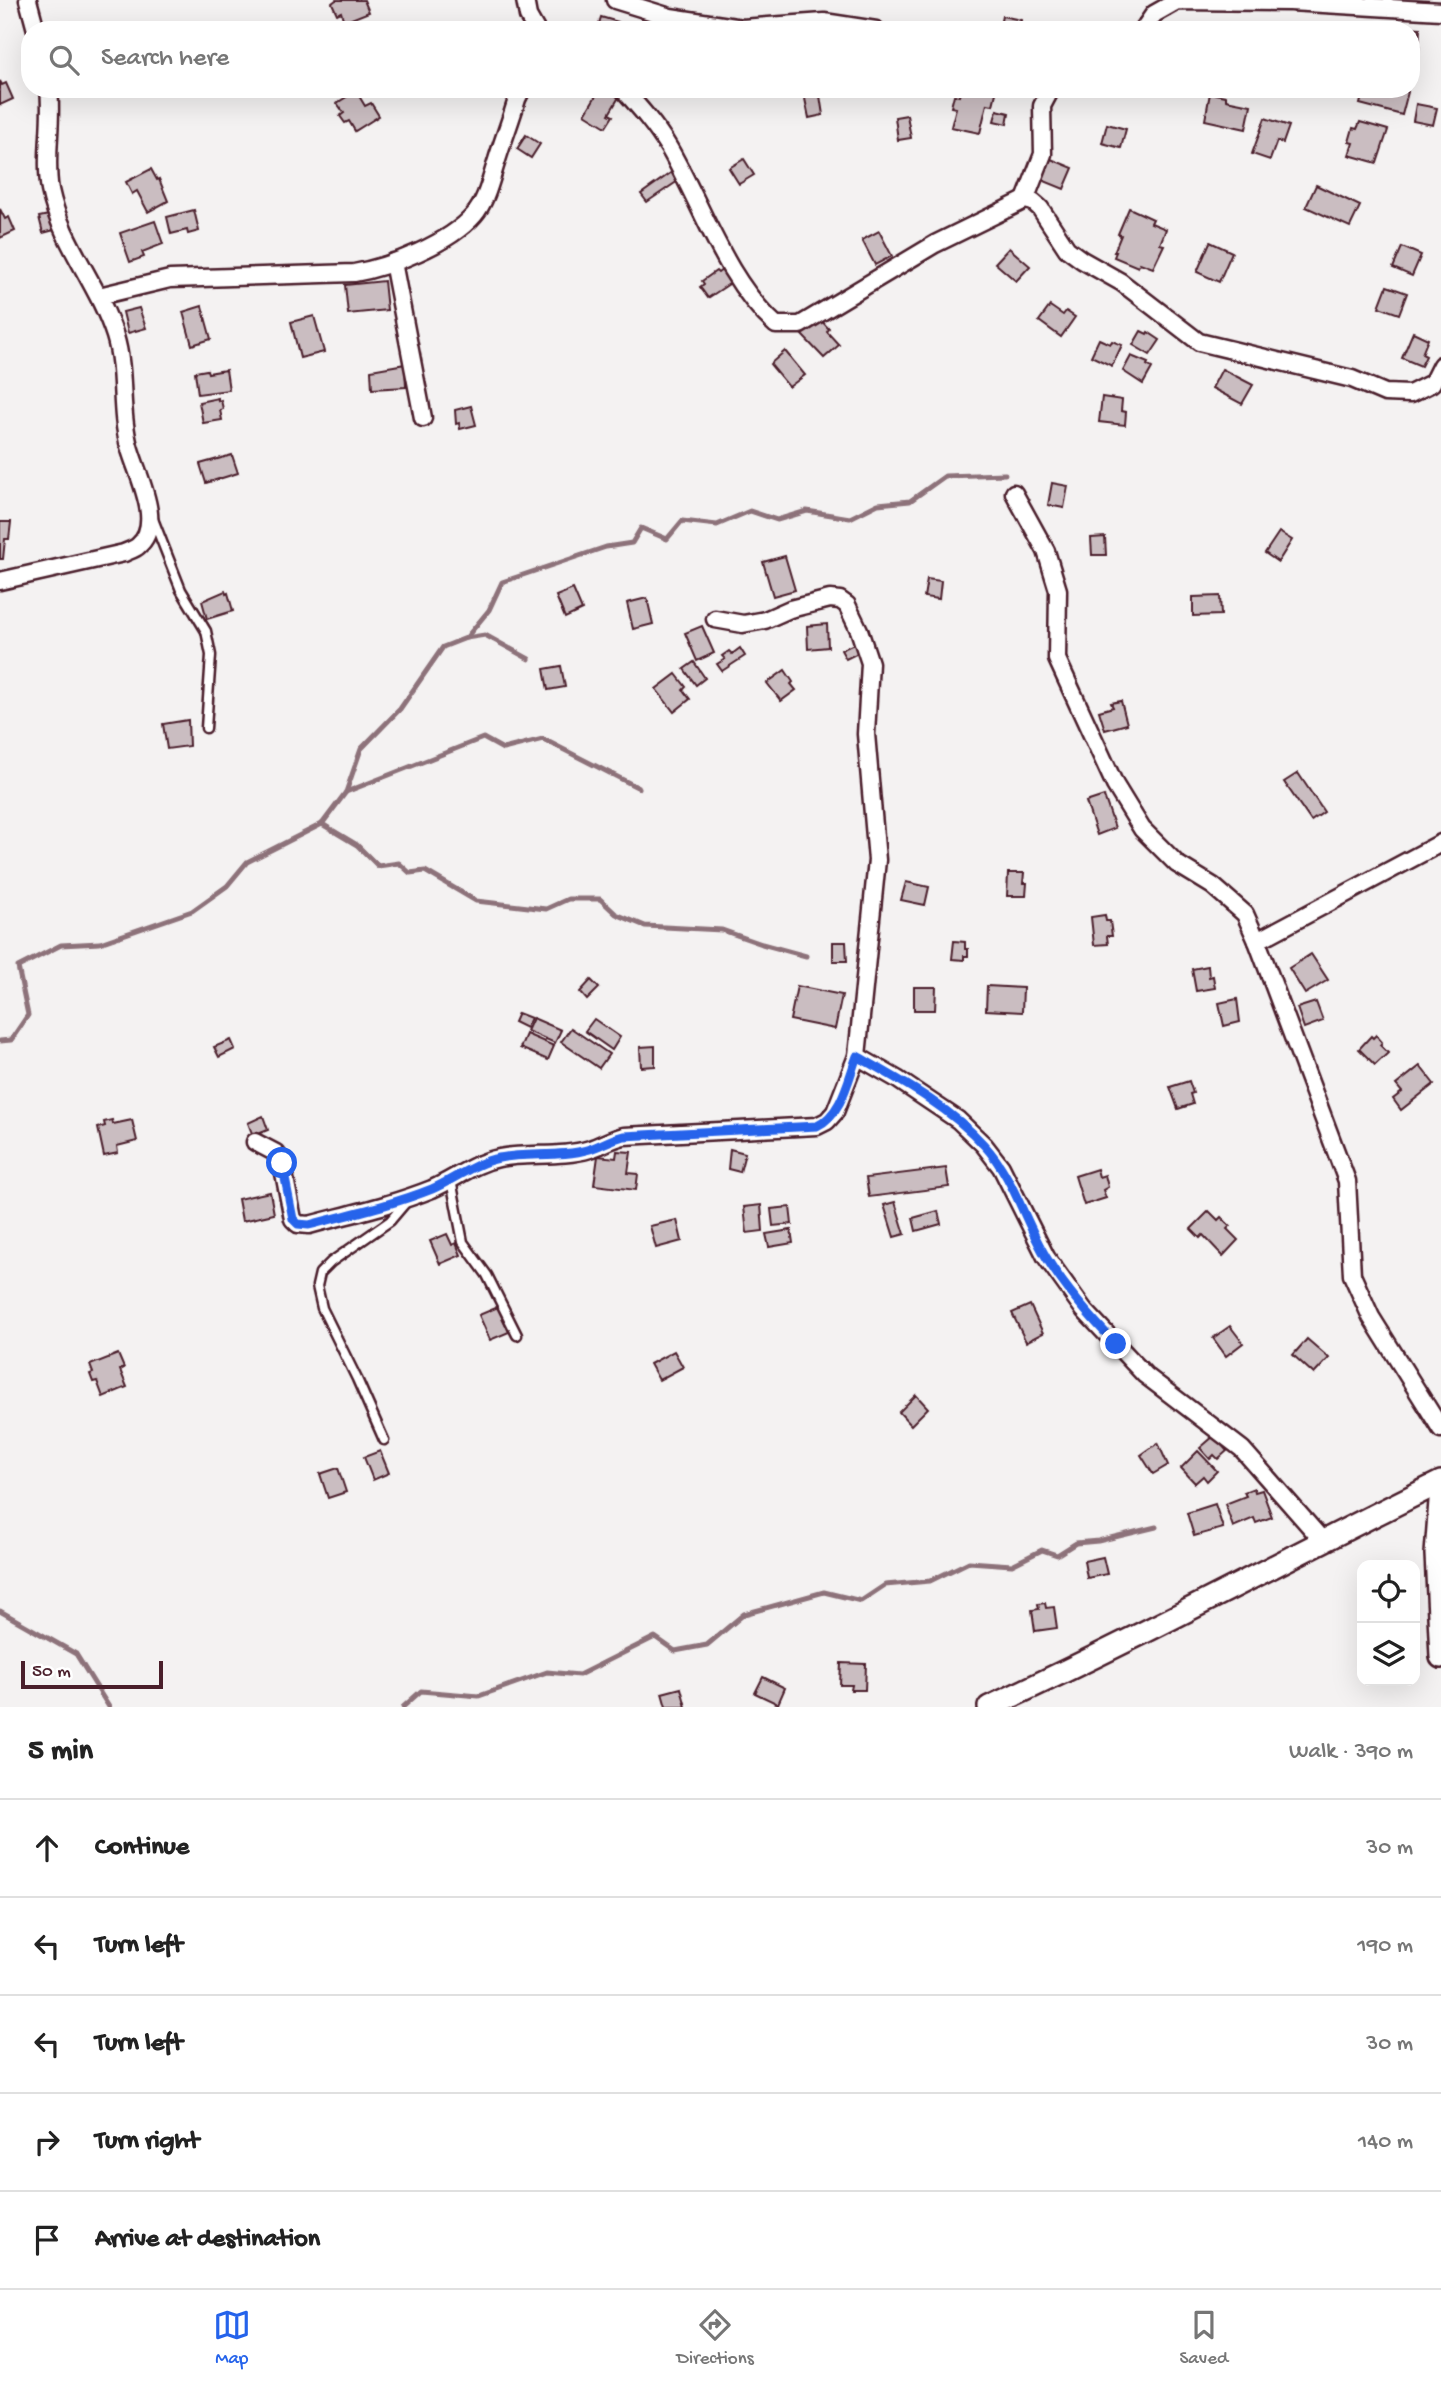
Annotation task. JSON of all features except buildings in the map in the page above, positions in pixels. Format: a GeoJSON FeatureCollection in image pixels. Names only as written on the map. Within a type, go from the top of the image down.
{"type":"FeatureCollection","features":[{"type":"Feature","properties":{"kind":"street"},"geometry":{"type":"LineString","coordinates":[[28,0],[34,21]]}},
{"type":"Feature","properties":{"kind":"street"},"geometry":{"type":"LineString","coordinates":[[525,0],[531,21]]}},
{"type":"Feature","properties":{"kind":"street"},"geometry":{"type":"LineString","coordinates":[[615,0],[670,17],[696,21]]}},
{"type":"Feature","properties":{"kind":"street"},"geometry":{"type":"LineString","coordinates":[[1149,21],[1154,14],[1177,0],[1290,2],[1441,11]]}},
{"type":"Feature","properties":{"kind":"street"},"geometry":{"type":"LineString","coordinates":[[0,581],[124,553],[138,546],[147,535],[150,519],[148,503],[129,445],[124,420],[120,354],[99,296],[74,252],[50,190],[50,98]]}},
{"type":"Feature","properties":{"kind":"street"},"geometry":{"type":"LineString","coordinates":[[99,296],[170,279],[354,273],[393,262],[430,246],[460,228],[475,214],[491,182],[518,98]]}},
{"type":"Feature","properties":{"kind":"street"},"geometry":{"type":"LineString","coordinates":[[630,98],[653,122],[670,149],[715,238],[757,308],[776,326],[800,325],[935,244],[1025,200],[1040,208],[1067,249],[1121,282],[1199,342],[1352,379],[1385,393],[1410,394],[1432,383],[1441,365]]}},
{"type":"Feature","properties":{"kind":"street"},"geometry":{"type":"LineString","coordinates":[[1025,200],[1043,154],[1042,106],[1046,98]]}},
{"type":"Feature","properties":{"kind":"street"},"geometry":{"type":"LineString","coordinates":[[393,262],[424,418]]}},
{"type":"Feature","properties":{"kind":"street"},"geometry":{"type":"LineString","coordinates":[[1014,493],[1046,551],[1058,590],[1057,659],[1115,785],[1142,829],[1177,864],[1213,886],[1245,914],[1258,941],[1347,1181],[1352,1275],[1371,1317],[1441,1429]]}},
{"type":"Feature","properties":{"kind":"street"},"geometry":{"type":"LineString","coordinates":[[255,1142],[276,1153],[282,1163],[293,1219],[298,1224],[309,1225],[411,1196],[452,1180],[474,1166],[500,1157],[552,1155],[590,1149],[609,1139],[624,1136],[817,1126],[827,1121],[835,1112],[857,1056],[877,860],[866,734],[870,663],[859,630],[847,605],[840,600],[830,599],[790,609],[765,620],[743,624],[715,619]]}},
{"type":"Feature","properties":{"kind":"street"},"geometry":{"type":"LineString","coordinates":[[1258,941],[1441,843]]}},
{"type":"Feature","properties":{"kind":"street"},"geometry":{"type":"LineString","coordinates":[[857,1056],[958,1120],[984,1145],[1001,1167],[1046,1257],[1084,1310],[1145,1375],[1242,1449],[1322,1540]]}},
{"type":"Feature","properties":{"kind":"street"},"geometry":{"type":"LineString","coordinates":[[989,1707],[1091,1660],[1322,1540],[1441,1482]]}},
{"type":"Feature","properties":{"kind":"street"},"geometry":{"type":"LineString","coordinates":[[1441,1488],[1436,1553],[1441,1657]]}},
{"type":"Feature","properties":{"kind":"lane"},"geometry":{"type":"LineString","coordinates":[[148,503],[181,590],[206,631],[211,655],[206,728]]}},
{"type":"Feature","properties":{"kind":"lane"},"geometry":{"type":"LineString","coordinates":[[452,1180],[463,1242],[487,1275],[517,1335]]}},
{"type":"Feature","properties":{"kind":"lane"},"geometry":{"type":"LineString","coordinates":[[384,1440],[322,1308],[317,1286],[320,1273],[331,1262],[390,1221],[411,1196]]}},
{"type":"Feature","properties":{"kind":"waterway"},"geometry":{"type":"LineString","coordinates":[[0,1041],[11,1040],[28,1015],[18,967],[61,945],[100,943],[192,911],[227,886],[247,862],[322,824],[346,792],[361,749],[400,709],[443,647],[466,638],[489,610],[502,582],[606,547],[632,543],[641,528],[667,539],[682,521],[717,525],[750,511],[777,520],[807,511],[850,518],[878,504],[910,501],[945,476],[1005,474]]}},
{"type":"Feature","properties":{"kind":"waterway"},"geometry":{"type":"LineString","coordinates":[[466,638],[485,635],[529,659]]}},
{"type":"Feature","properties":{"kind":"waterway"},"geometry":{"type":"LineString","coordinates":[[346,792],[483,738],[503,749],[543,739],[639,788]]}},
{"type":"Feature","properties":{"kind":"waterway"},"geometry":{"type":"LineString","coordinates":[[322,824],[357,845],[378,866],[399,863],[410,873],[425,871],[476,901],[546,909],[568,899],[600,899],[616,914],[645,926],[722,930],[806,956]]}},
{"type":"Feature","properties":{"kind":"waterway"},"geometry":{"type":"LineString","coordinates":[[403,1707],[421,1691],[479,1696],[547,1672],[579,1675],[655,1637],[675,1651],[707,1645],[744,1614],[824,1592],[861,1601],[885,1585],[930,1581],[969,1562],[1012,1565],[1042,1550],[1057,1555],[1076,1543],[1098,1541],[1156,1527]]}},
{"type":"Feature","properties":{"kind":"waterway"},"geometry":{"type":"LineString","coordinates":[[0,1611],[76,1654],[109,1707]]}},
{"type":"Feature","properties":{"kind":"route"},"geometry":{"type":"LineString","coordinates":[[282,1163],[293,1219],[298,1224],[309,1225],[390,1204],[452,1180],[474,1166],[500,1157],[552,1155],[590,1149],[609,1139],[624,1136],[817,1126],[827,1121],[835,1112],[857,1056],[958,1120],[984,1145],[1001,1167],[1046,1257],[1084,1310],[1116,1344]]}}]}
